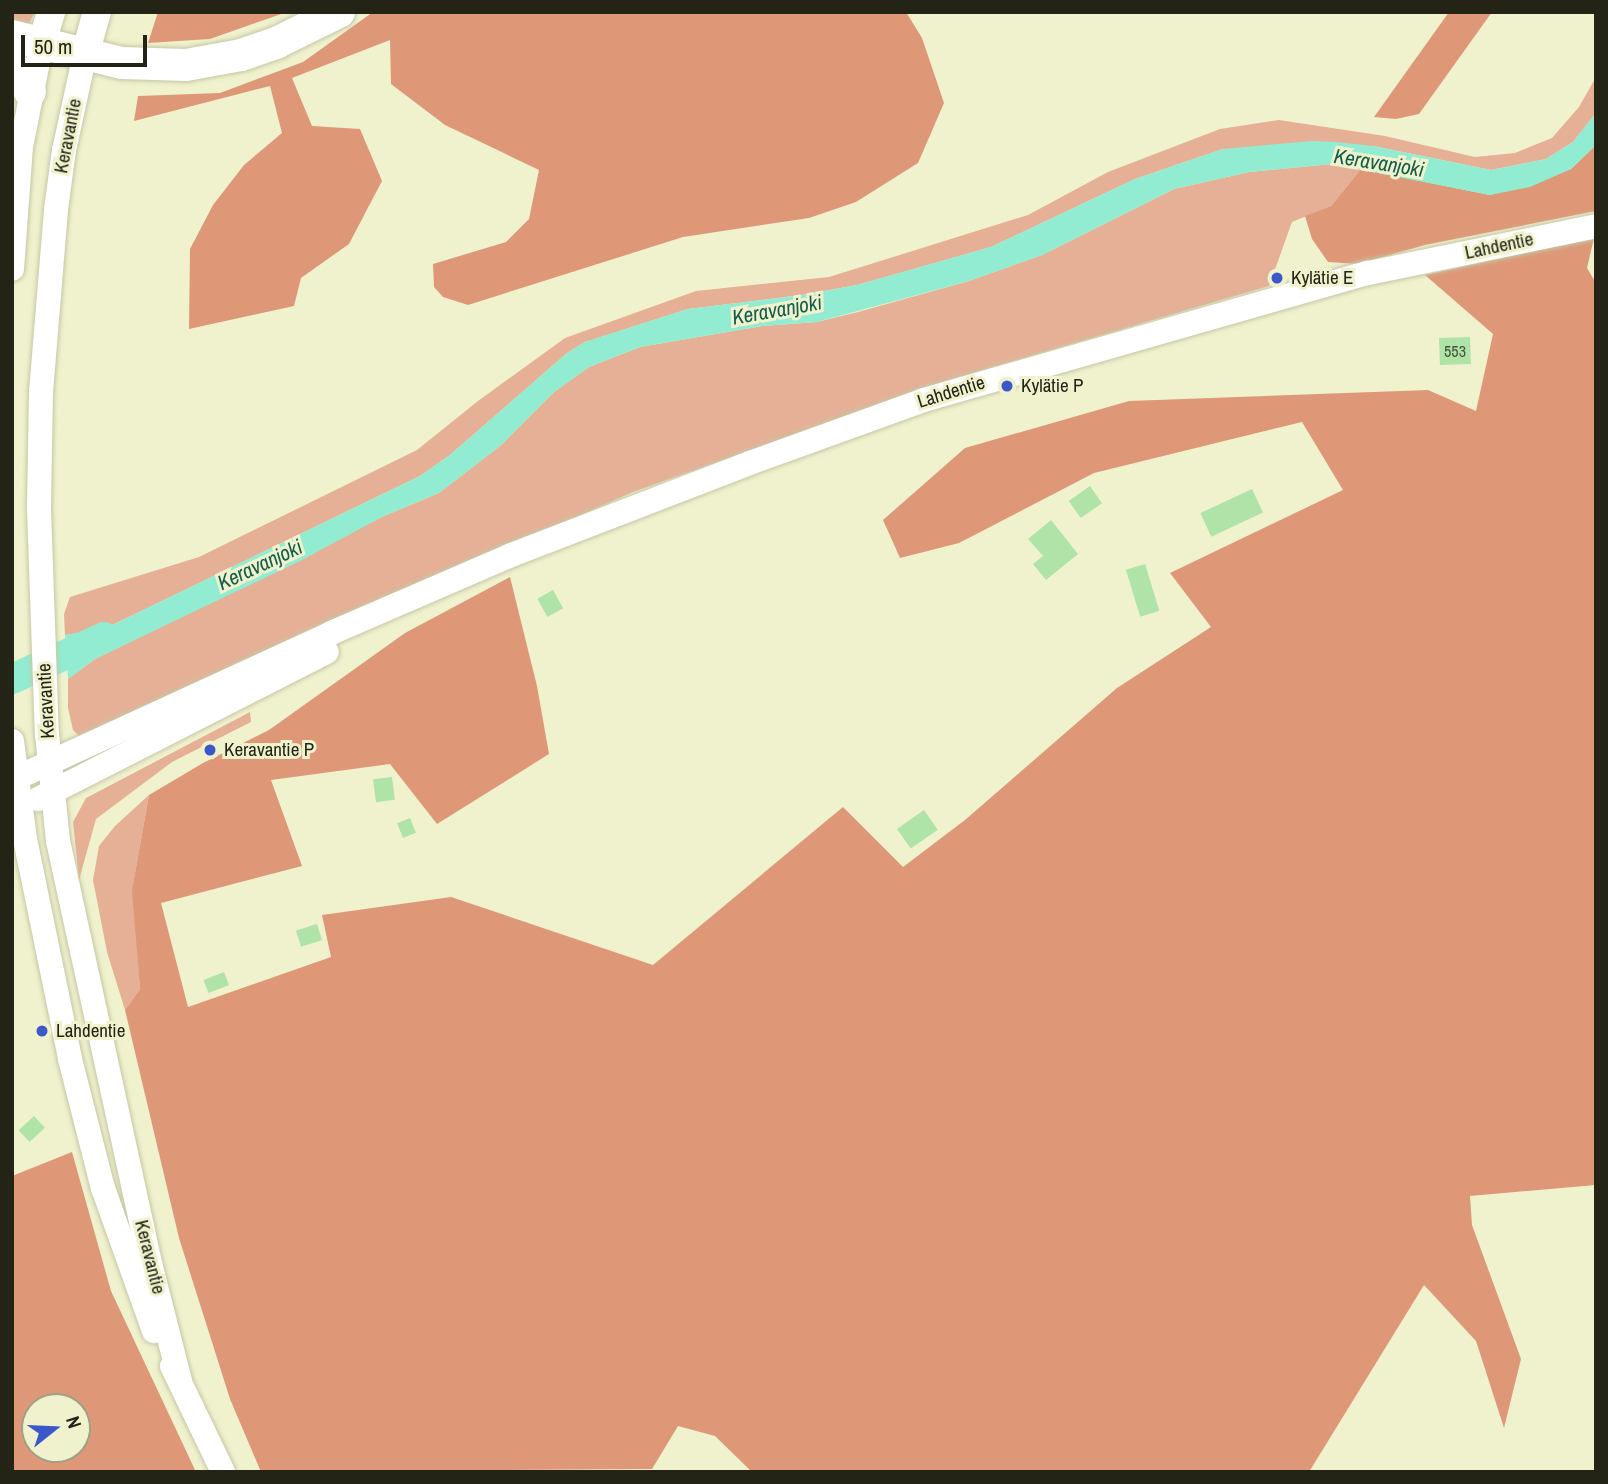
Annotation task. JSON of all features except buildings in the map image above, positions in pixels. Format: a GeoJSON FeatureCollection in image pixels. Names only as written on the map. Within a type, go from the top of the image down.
{"type":"FeatureCollection","features":[{"type":"Feature","properties":{"kind":"highway"},"geometry":{"type":"LineString","coordinates":[[27,39],[122,63],[154,65],[210,61],[278,43],[339,12]]}},
{"type":"Feature","properties":{"kind":"highway"},"geometry":{"type":"LineString","coordinates":[[12,65],[30,92]]}},
{"type":"Feature","properties":{"kind":"main road"},"geometry":{"type":"LineString","coordinates":[[12,269],[15,207],[30,92],[27,39],[51,12]]}},
{"type":"Feature","properties":{"kind":"main road","name":"Keravantie"},"geometry":{"type":"LineString","coordinates":[[97,12],[64,150],[48,283],[41,391],[42,631],[46,713],[52,793],[60,846],[107,1069],[180,1381]]}},
{"type":"Feature","properties":{"kind":"main road","name":"Lahdentie"},"geometry":{"type":"LineString","coordinates":[[14,779],[331,633],[408,603],[572,531],[924,400],[1368,274],[1596,226]]}},
{"type":"Feature","properties":{"kind":"main road","name":"Lahdentie"},"geometry":{"type":"LineString","coordinates":[[16,807],[52,793],[261,688],[340,645],[408,603]]}},
{"type":"Feature","properties":{"kind":"main road","name":"Keravantie"},"geometry":{"type":"LineString","coordinates":[[12,741],[16,807],[70,1059],[103,1188],[153,1330],[223,1472]]}},
{"type":"Feature","properties":{"kind":"shaded area"},"geometry":{"type":"Polygon","coordinates":[[[12,12],[35,12],[28,25],[12,23],[12,12]]]}},
{"type":"Feature","properties":{"kind":"shaded area"},"geometry":{"type":"Polygon","coordinates":[[[158,12],[287,12],[210,39],[148,43],[158,12]]]}},
{"type":"Feature","properties":{"kind":"shaded area"},"geometry":{"type":"Polygon","coordinates":[[[373,12],[906,12],[922,38],[944,103],[918,163],[856,202],[809,218],[683,237],[468,305],[443,297],[434,287],[433,264],[506,242],[529,219],[539,170],[445,125],[391,84],[390,40],[292,78],[312,126],[360,129],[382,181],[349,244],[301,278],[294,306],[189,329],[190,249],[213,205],[244,165],[282,133],[270,86],[134,121],[138,96],[220,93],[303,62],[373,12]]]}},
{"type":"Feature","properties":{"kind":"shaded area"},"geometry":{"type":"Polygon","coordinates":[[[1449,12],[1492,12],[1419,114],[1396,119],[1374,117],[1449,12]]]}},
{"type":"Feature","properties":{"kind":"shaded area"},"geometry":{"type":"Polygon","coordinates":[[[1596,77],[1596,113],[1573,142],[1546,159],[1491,170],[1373,146],[1223,149],[1135,179],[991,247],[857,285],[802,295],[688,309],[585,342],[567,353],[450,455],[420,476],[104,629],[65,635],[64,614],[70,597],[199,557],[417,450],[478,401],[565,338],[696,291],[829,277],[1028,215],[1108,172],[1220,129],[1279,120],[1385,136],[1475,157],[1515,153],[1552,138],[1579,107],[1596,77]]]}},
{"type":"Feature","properties":{"kind":"shaded area"},"geometry":{"type":"Polygon","coordinates":[[[1596,145],[1596,211],[1425,245],[1358,264],[1328,262],[1312,239],[1305,216],[1331,206],[1361,169],[1490,195],[1571,169],[1596,145]]]}},
{"type":"Feature","properties":{"kind":"shaded area"},"geometry":{"type":"Polygon","coordinates":[[[1332,164],[1361,169],[1331,206],[1292,222],[1269,286],[955,378],[633,492],[321,630],[84,741],[73,730],[68,708],[68,679],[95,659],[384,516],[439,493],[500,446],[554,392],[589,367],[640,347],[762,326],[817,322],[858,312],[969,281],[1042,255],[1174,189],[1249,172],[1332,164]]]}},
{"type":"Feature","properties":{"kind":"shaded area"},"geometry":{"type":"Polygon","coordinates":[[[1594,238],[1587,268],[1596,283],[1596,1185],[1470,1196],[1472,1225],[1521,1359],[1504,1428],[1476,1341],[1424,1285],[1309,1472],[752,1472],[715,1436],[678,1426],[652,1469],[261,1472],[230,1399],[179,1238],[125,1010],[140,989],[132,890],[149,795],[203,763],[269,730],[405,633],[510,577],[537,686],[549,754],[437,824],[390,764],[271,780],[302,866],[161,903],[188,1007],[331,957],[322,915],[451,897],[653,965],[843,807],[903,867],[965,820],[1117,688],[1211,627],[1170,573],[1343,490],[1302,422],[1094,473],[959,543],[900,558],[883,520],[965,448],[1129,401],[1428,390],[1476,411],[1493,334],[1425,275],[1594,238]]]}},
{"type":"Feature","properties":{"kind":"shaded area"},"geometry":{"type":"Polygon","coordinates":[[[250,712],[251,722],[172,762],[96,819],[79,880],[73,822],[86,798],[250,712]]]}},
{"type":"Feature","properties":{"kind":"shaded area"},"geometry":{"type":"Polygon","coordinates":[[[149,795],[133,885],[140,989],[125,1010],[107,952],[93,880],[99,846],[115,826],[149,795]]]}},
{"type":"Feature","properties":{"kind":"shaded area"},"geometry":{"type":"Polygon","coordinates":[[[72,1152],[111,1291],[196,1472],[12,1472],[12,1176],[72,1152]]]}},
{"type":"Feature","properties":{"kind":"water"},"geometry":{"type":"Polygon","coordinates":[[[1596,113],[1596,145],[1571,169],[1530,187],[1490,195],[1332,164],[1249,172],[1174,189],[1042,255],[969,281],[817,322],[762,326],[640,347],[589,367],[554,392],[500,446],[439,493],[384,516],[300,561],[95,659],[68,679],[65,635],[104,629],[420,476],[450,455],[567,353],[585,342],[688,309],[802,295],[857,285],[991,247],[1135,179],[1223,149],[1312,141],[1336,142],[1373,146],[1491,170],[1546,159],[1573,142],[1596,113]]]}},
{"type":"Feature","properties":{"kind":"waterway","name":"Keravanjoki"},"geometry":{"type":"LineString","coordinates":[[12,679],[104,637]]}},
{"type":"Feature","properties":{"kind":"place","name":"Kylätie E"},"geometry":{"type":"Point","coordinates":[1277,278]}},
{"type":"Feature","properties":{"kind":"place","name":"Kylätie P"},"geometry":{"type":"Point","coordinates":[1007,386]}},
{"type":"Feature","properties":{"kind":"place","name":"Keravantie P"},"geometry":{"type":"Point","coordinates":[210,750]}},
{"type":"Feature","properties":{"kind":"place","name":"Lahdentie"},"geometry":{"type":"Point","coordinates":[42,1031]}}]}
